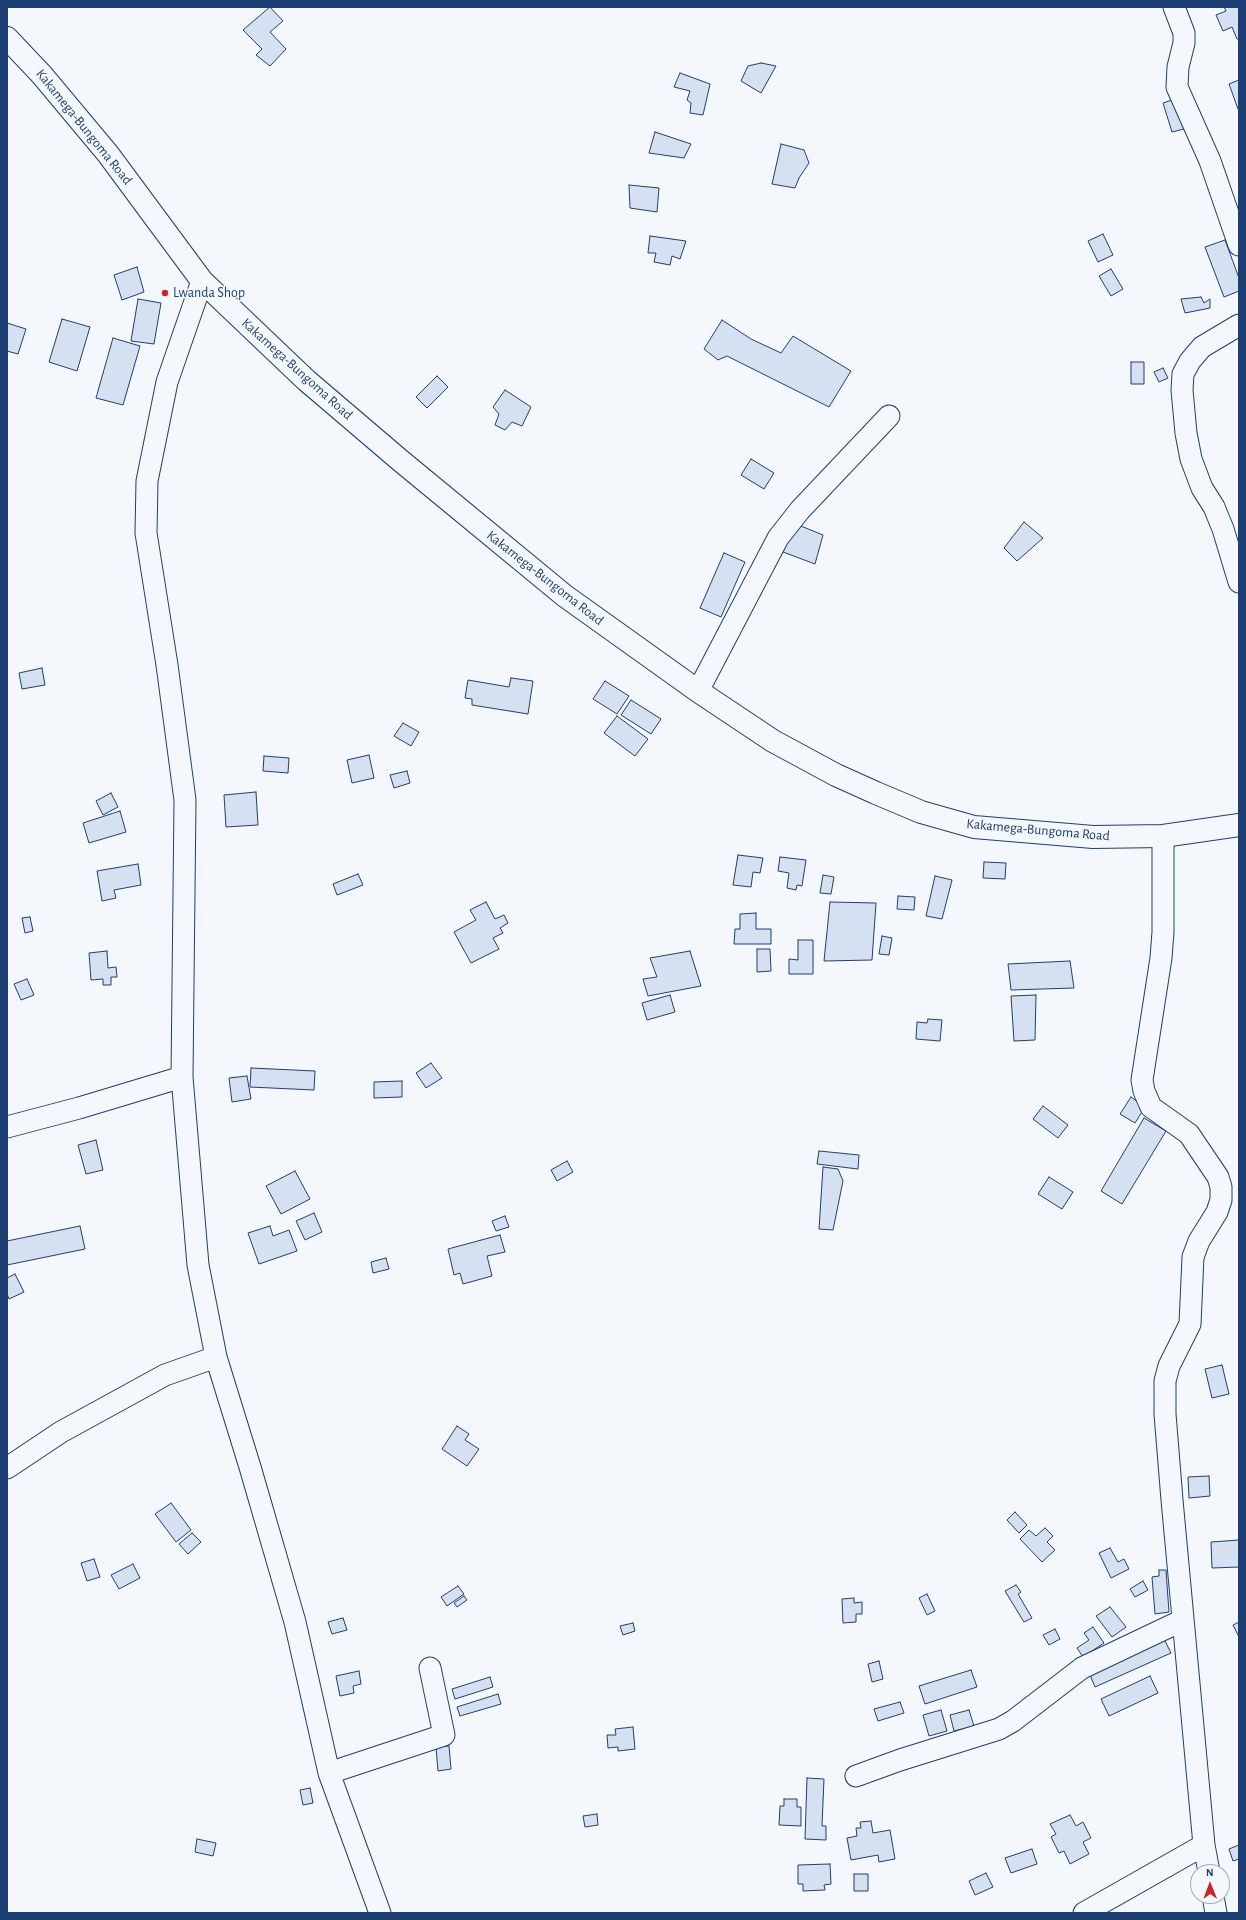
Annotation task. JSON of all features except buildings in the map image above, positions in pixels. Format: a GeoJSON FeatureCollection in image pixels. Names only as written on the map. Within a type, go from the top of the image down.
{"type":"FeatureCollection","features":[{"type":"Feature","properties":{"kind":"main road","name":"Kakamega-Bungoma Road"},"geometry":{"type":"LineString","coordinates":[[7,38],[42,75],[108,154],[202,281],[306,380],[407,466],[565,596],[698,691],[773,741],[836,775],[921,812],[974,827],[1093,837],[1163,836],[1239,825]]}},
{"type":"Feature","properties":{"kind":"street"},"geometry":{"type":"LineString","coordinates":[[1174,7],[1184,32],[1184,43],[1178,68],[1177,87],[1210,161],[1239,245]]}},
{"type":"Feature","properties":{"kind":"street"},"geometry":{"type":"LineString","coordinates":[[202,281],[167,382],[147,481],[146,533],[167,664],[185,800],[182,1077],[198,1266],[216,1357],[250,1467],[294,1622],[330,1773],[380,1913]]}},
{"type":"Feature","properties":{"kind":"street"},"geometry":{"type":"LineString","coordinates":[[1239,325],[1202,347],[1194,356],[1183,374],[1182,390],[1186,433],[1191,459],[1202,488],[1214,507],[1223,529],[1239,582]]}},
{"type":"Feature","properties":{"kind":"street"},"geometry":{"type":"LineString","coordinates":[[698,691],[778,538],[800,510],[889,416]]}},
{"type":"Feature","properties":{"kind":"street"},"geometry":{"type":"LineString","coordinates":[[1163,836],[1163,932],[1161,958],[1142,1080],[1144,1091],[1151,1107],[1189,1134],[1218,1177],[1221,1187],[1221,1200],[1217,1212],[1199,1241],[1193,1257],[1190,1324],[1169,1366],[1165,1381],[1165,1414],[1183,1620],[1204,1845],[1208,1864]]}},
{"type":"Feature","properties":{"kind":"street"},"geometry":{"type":"LineString","coordinates":[[7,1127],[79,1108],[182,1077]]}},
{"type":"Feature","properties":{"kind":"street"},"geometry":{"type":"LineString","coordinates":[[7,1468],[61,1432],[165,1375],[216,1357]]}},
{"type":"Feature","properties":{"kind":"street"},"geometry":{"type":"LineString","coordinates":[[856,1776],[900,1760],[999,1729],[1014,1721],[1082,1668],[1183,1620]]}},
{"type":"Feature","properties":{"kind":"street"},"geometry":{"type":"LineString","coordinates":[[330,1773],[444,1734],[430,1668]]}},
{"type":"Feature","properties":{"kind":"street"},"geometry":{"type":"LineString","coordinates":[[1084,1913],[1204,1845]]}},
{"type":"Feature","properties":{"kind":"place","name":"Lwanda Shop"},"geometry":{"type":"Point","coordinates":[165,293]}}]}
